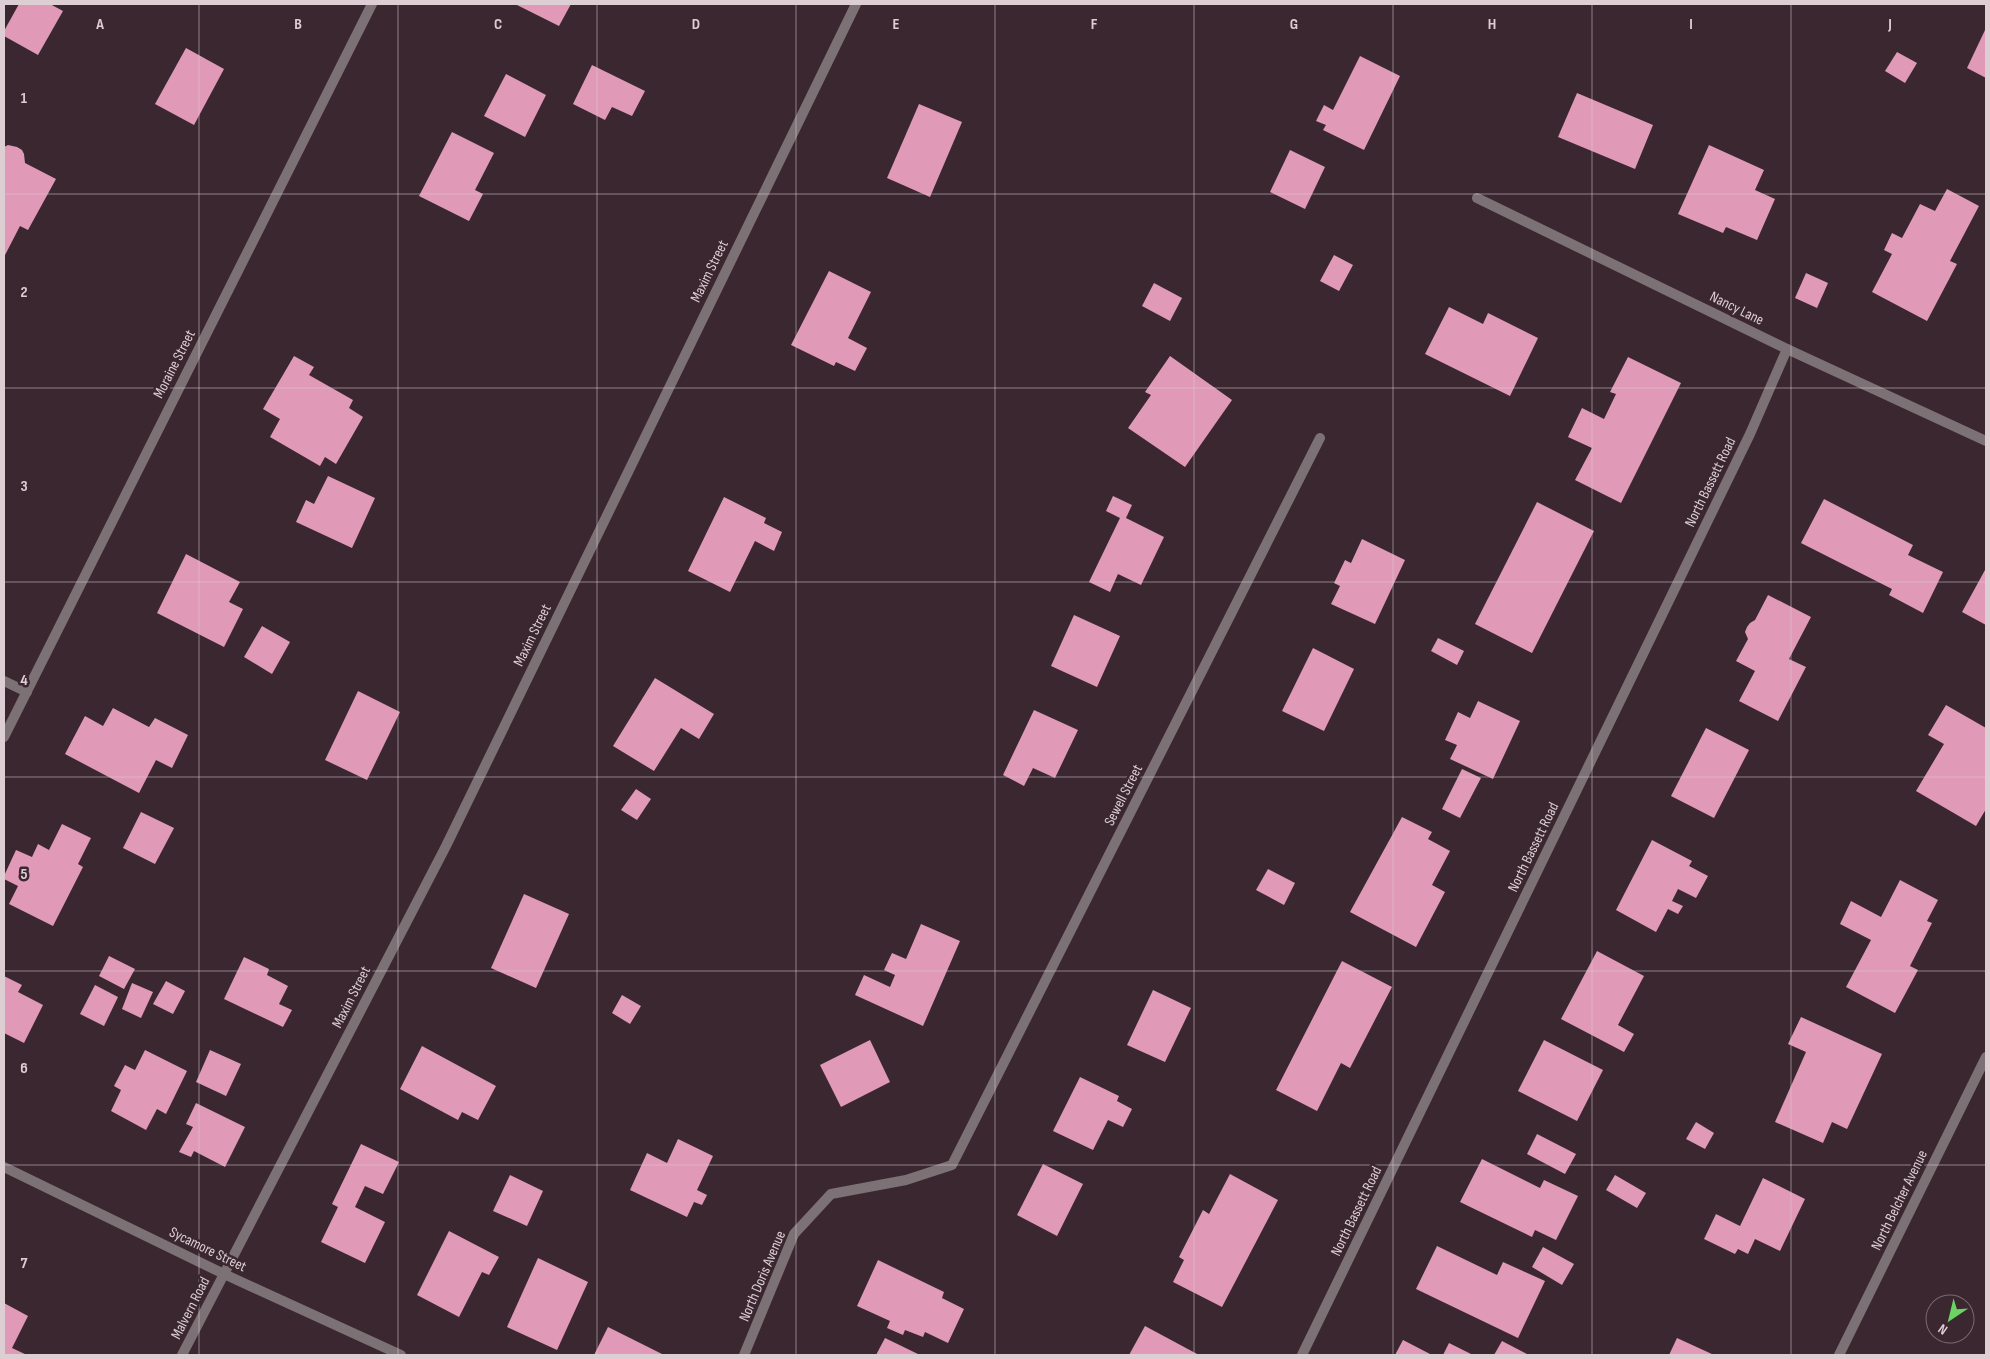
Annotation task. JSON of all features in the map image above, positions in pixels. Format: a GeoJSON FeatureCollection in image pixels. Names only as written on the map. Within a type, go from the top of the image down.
{"type":"FeatureCollection","features":[{"type":"Feature","properties":{"kind":"street","name":"Moraine Street"},"geometry":{"type":"LineString","coordinates":[[4,737],[372,4]]}},
{"type":"Feature","properties":{"kind":"street","name":"Maxim Street"},"geometry":{"type":"LineString","coordinates":[[224,1274],[446,846],[856,4]]}},
{"type":"Feature","properties":{"kind":"street","name":"Nancy Lane"},"geometry":{"type":"LineString","coordinates":[[1477,198],[1787,350],[1986,441]]}},
{"type":"Feature","properties":{"kind":"street","name":"North Bassett Road"},"geometry":{"type":"LineString","coordinates":[[1302,1355],[1750,434],[1787,350]]}},
{"type":"Feature","properties":{"kind":"street","name":"Sewell Street"},"geometry":{"type":"LineString","coordinates":[[952,1165],[1320,438]]}},
{"type":"Feature","properties":{"kind":"street"},"geometry":{"type":"LineString","coordinates":[[4,681],[27,692]]}},
{"type":"Feature","properties":{"kind":"street","name":"North Belcher Avenue"},"geometry":{"type":"LineString","coordinates":[[1840,1355],[1986,1058]]}},
{"type":"Feature","properties":{"kind":"street","name":"North Doris Avenue"},"geometry":{"type":"LineString","coordinates":[[744,1355],[794,1234],[831,1194],[906,1180],[952,1165]]}},
{"type":"Feature","properties":{"kind":"street","name":"Sycamore Street"},"geometry":{"type":"LineString","coordinates":[[4,1167],[224,1274],[401,1355]]}},
{"type":"Feature","properties":{"kind":"street","name":"Malvern Road"},"geometry":{"type":"LineString","coordinates":[[182,1355],[224,1274]]}},
{"type":"Feature","properties":{"kind":"building"},"geometry":{"type":"Polygon","coordinates":[[[19,4],[50,4],[63,11],[38,55],[4,36],[4,31],[19,4]]]}},
{"type":"Feature","properties":{"kind":"building"},"geometry":{"type":"Polygon","coordinates":[[[515,4],[571,4],[559,26],[515,4]]]}},
{"type":"Feature","properties":{"kind":"building"},"geometry":{"type":"Polygon","coordinates":[[[1986,28],[1986,78],[1967,68],[1986,28]]]}},
{"type":"Feature","properties":{"kind":"building"},"geometry":{"type":"Polygon","coordinates":[[[186,48],[224,69],[194,125],[155,104],[186,48]]]}},
{"type":"Feature","properties":{"kind":"building"},"geometry":{"type":"Polygon","coordinates":[[[1897,52],[1917,63],[1905,83],[1885,71],[1897,52]]]}},
{"type":"Feature","properties":{"kind":"building"},"geometry":{"type":"Polygon","coordinates":[[[1360,56],[1400,76],[1364,150],[1323,130],[1326,125],[1316,121],[1324,105],[1333,110],[1360,56]]]}},
{"type":"Feature","properties":{"kind":"building"},"geometry":{"type":"Polygon","coordinates":[[[592,65],[645,91],[632,116],[612,107],[605,120],[573,104],[592,65]]]}},
{"type":"Feature","properties":{"kind":"building"},"geometry":{"type":"Polygon","coordinates":[[[506,74],[546,95],[525,137],[484,116],[506,74]]]}},
{"type":"Feature","properties":{"kind":"building"},"geometry":{"type":"Polygon","coordinates":[[[1577,93],[1653,125],[1635,169],[1558,137],[1577,93]]]}},
{"type":"Feature","properties":{"kind":"building"},"geometry":{"type":"Polygon","coordinates":[[[919,104],[962,122],[930,197],[887,178],[919,104]]]}},
{"type":"Feature","properties":{"kind":"building"},"geometry":{"type":"Polygon","coordinates":[[[452,132],[494,153],[475,190],[483,194],[469,221],[419,196],[452,132]]]}},
{"type":"Feature","properties":{"kind":"building"},"geometry":{"type":"Polygon","coordinates":[[[8,145],[22,150],[25,163],[56,179],[28,230],[20,226],[4,257],[4,147],[8,145]]]}},
{"type":"Feature","properties":{"kind":"building"},"geometry":{"type":"Polygon","coordinates":[[[1709,145],[1764,170],[1755,190],[1775,199],[1757,240],[1726,227],[1723,233],[1678,214],[1709,145]]]}},
{"type":"Feature","properties":{"kind":"building"},"geometry":{"type":"Polygon","coordinates":[[[1290,150],[1325,167],[1305,209],[1270,192],[1290,150]]]}},
{"type":"Feature","properties":{"kind":"building"},"geometry":{"type":"Polygon","coordinates":[[[1947,189],[1979,206],[1950,261],[1957,264],[1927,321],[1872,292],[1892,254],[1884,250],[1892,233],[1902,238],[1920,204],[1935,211],[1947,189]]]}},
{"type":"Feature","properties":{"kind":"building"},"geometry":{"type":"Polygon","coordinates":[[[1334,255],[1353,265],[1339,291],[1320,281],[1334,255]]]}},
{"type":"Feature","properties":{"kind":"building"},"geometry":{"type":"Polygon","coordinates":[[[829,271],[871,292],[848,338],[867,348],[855,371],[836,362],[834,366],[791,345],[829,271]]]}},
{"type":"Feature","properties":{"kind":"building"},"geometry":{"type":"Polygon","coordinates":[[[1806,273],[1828,283],[1817,308],[1795,298],[1806,273]]]}},
{"type":"Feature","properties":{"kind":"building"},"geometry":{"type":"Polygon","coordinates":[[[1154,283],[1182,298],[1170,321],[1142,306],[1154,283]]]}},
{"type":"Feature","properties":{"kind":"building"},"geometry":{"type":"Polygon","coordinates":[[[1449,307],[1483,324],[1488,313],[1538,338],[1510,396],[1425,354],[1449,307]]]}},
{"type":"Feature","properties":{"kind":"building"},"geometry":{"type":"Polygon","coordinates":[[[294,356],[314,367],[309,375],[353,400],[349,408],[363,417],[336,464],[325,457],[320,466],[270,437],[280,419],[263,409],[294,356]]]}},
{"type":"Feature","properties":{"kind":"building"},"geometry":{"type":"Polygon","coordinates":[[[1170,356],[1232,400],[1185,467],[1128,428],[1151,395],[1145,392],[1170,356]]]}},
{"type":"Feature","properties":{"kind":"building"},"geometry":{"type":"Polygon","coordinates":[[[1628,357],[1681,383],[1621,503],[1575,480],[1592,448],[1568,437],[1582,408],[1604,419],[1616,394],[1610,392],[1628,357]]]}},
{"type":"Feature","properties":{"kind":"building"},"geometry":{"type":"Polygon","coordinates":[[[328,476],[375,498],[352,548],[296,522],[306,500],[314,504],[328,476]]]}},
{"type":"Feature","properties":{"kind":"building"},"geometry":{"type":"Polygon","coordinates":[[[1113,496],[1132,505],[1126,518],[1164,537],[1141,585],[1118,574],[1110,592],[1089,582],[1120,518],[1106,511],[1113,496]]]}},
{"type":"Feature","properties":{"kind":"building"},"geometry":{"type":"Polygon","coordinates":[[[724,497],[766,518],[764,523],[782,532],[774,551],[755,541],[730,592],[688,571],[724,497]]]}},
{"type":"Feature","properties":{"kind":"building"},"geometry":{"type":"Polygon","coordinates":[[[1824,499],[1913,545],[1908,555],[1943,572],[1923,613],[1889,595],[1892,589],[1801,543],[1824,499]]]}},
{"type":"Feature","properties":{"kind":"building"},"geometry":{"type":"Polygon","coordinates":[[[1537,502],[1594,531],[1532,653],[1475,624],[1537,502]]]}},
{"type":"Feature","properties":{"kind":"building"},"geometry":{"type":"Polygon","coordinates":[[[1362,539],[1405,560],[1375,624],[1331,604],[1340,586],[1334,583],[1345,560],[1351,563],[1362,539]]]}},
{"type":"Feature","properties":{"kind":"building"},"geometry":{"type":"Polygon","coordinates":[[[186,554],[240,582],[229,602],[243,609],[224,647],[157,613],[186,554]]]}},
{"type":"Feature","properties":{"kind":"building"},"geometry":{"type":"Polygon","coordinates":[[[1986,570],[1986,625],[1962,612],[1986,570]]]}},
{"type":"Feature","properties":{"kind":"building"},"geometry":{"type":"Polygon","coordinates":[[[1768,595],[1811,617],[1789,659],[1806,667],[1778,721],[1739,701],[1755,671],[1736,661],[1748,639],[1745,632],[1747,627],[1755,620],[1768,595]]]}},
{"type":"Feature","properties":{"kind":"building"},"geometry":{"type":"Polygon","coordinates":[[[1074,615],[1120,636],[1097,687],[1051,666],[1074,615]]]}},
{"type":"Feature","properties":{"kind":"building"},"geometry":{"type":"Polygon","coordinates":[[[262,626],[290,642],[272,674],[244,657],[262,626]]]}},
{"type":"Feature","properties":{"kind":"building"},"geometry":{"type":"Polygon","coordinates":[[[1438,638],[1464,651],[1457,665],[1431,651],[1438,638]]]}},
{"type":"Feature","properties":{"kind":"building"},"geometry":{"type":"Polygon","coordinates":[[[1313,648],[1354,669],[1324,731],[1282,711],[1313,648]]]}},
{"type":"Feature","properties":{"kind":"building"},"geometry":{"type":"Polygon","coordinates":[[[655,678],[714,714],[699,739],[681,728],[654,771],[613,746],[655,678]]]}},
{"type":"Feature","properties":{"kind":"building"},"geometry":{"type":"Polygon","coordinates":[[[358,691],[400,712],[367,780],[325,760],[358,691]]]}},
{"type":"Feature","properties":{"kind":"building"},"geometry":{"type":"Polygon","coordinates":[[[1478,701],[1520,721],[1493,779],[1450,759],[1457,745],[1445,740],[1458,712],[1470,718],[1478,701]]]}},
{"type":"Feature","properties":{"kind":"building"},"geometry":{"type":"Polygon","coordinates":[[[1946,705],[1986,728],[1986,809],[1976,826],[1916,791],[1944,744],[1928,735],[1946,705]]]}},
{"type":"Feature","properties":{"kind":"building"},"geometry":{"type":"Polygon","coordinates":[[[113,708],[149,727],[155,718],[188,735],[172,768],[156,760],[139,793],[65,754],[85,716],[103,726],[113,708]]]}},
{"type":"Feature","properties":{"kind":"building"},"geometry":{"type":"Polygon","coordinates":[[[1034,710],[1078,730],[1055,778],[1033,768],[1024,786],[1003,775],[1034,710]]]}},
{"type":"Feature","properties":{"kind":"building"},"geometry":{"type":"Polygon","coordinates":[[[1706,728],[1749,750],[1714,818],[1671,796],[1706,728]]]}},
{"type":"Feature","properties":{"kind":"building"},"geometry":{"type":"Polygon","coordinates":[[[1462,769],[1481,778],[1460,818],[1442,809],[1462,769]]]}},
{"type":"Feature","properties":{"kind":"building"},"geometry":{"type":"Polygon","coordinates":[[[636,789],[651,799],[637,820],[621,810],[636,789]]]}},
{"type":"Feature","properties":{"kind":"building"},"geometry":{"type":"Polygon","coordinates":[[[141,812],[174,828],[155,864],[123,848],[141,812]]]}},
{"type":"Feature","properties":{"kind":"building"},"geometry":{"type":"Polygon","coordinates":[[[1402,817],[1432,832],[1428,839],[1450,851],[1432,885],[1445,892],[1416,947],[1350,912],[1402,817]]]}},
{"type":"Feature","properties":{"kind":"building"},"geometry":{"type":"Polygon","coordinates":[[[62,824],[91,838],[78,864],[83,867],[53,926],[9,904],[18,886],[4,879],[4,876],[16,850],[32,857],[38,844],[49,850],[62,824]]]}},
{"type":"Feature","properties":{"kind":"building"},"geometry":{"type":"Polygon","coordinates":[[[1652,840],[1692,861],[1689,866],[1708,876],[1696,898],[1678,889],[1672,901],[1683,906],[1678,914],[1668,909],[1656,932],[1616,910],[1652,840]]]}},
{"type":"Feature","properties":{"kind":"building"},"geometry":{"type":"Polygon","coordinates":[[[1268,869],[1295,883],[1284,905],[1256,890],[1268,869]]]}},
{"type":"Feature","properties":{"kind":"building"},"geometry":{"type":"Polygon","coordinates":[[[1900,880],[1938,900],[1927,921],[1932,923],[1910,966],[1918,970],[1895,1013],[1846,987],[1871,940],[1840,924],[1851,901],[1881,917],[1900,880]]]}},
{"type":"Feature","properties":{"kind":"building"},"geometry":{"type":"Polygon","coordinates":[[[524,894],[569,914],[536,988],[491,968],[524,894]]]}},
{"type":"Feature","properties":{"kind":"building"},"geometry":{"type":"Polygon","coordinates":[[[921,924],[960,941],[923,1026],[855,995],[864,975],[890,987],[895,975],[884,970],[892,953],[906,959],[921,924]]]}},
{"type":"Feature","properties":{"kind":"building"},"geometry":{"type":"Polygon","coordinates":[[[1597,951],[1644,976],[1618,1025],[1634,1034],[1624,1052],[1561,1019],[1597,951]]]}},
{"type":"Feature","properties":{"kind":"building"},"geometry":{"type":"Polygon","coordinates":[[[109,956],[135,969],[124,989],[99,976],[109,956]]]}},
{"type":"Feature","properties":{"kind":"building"},"geometry":{"type":"Polygon","coordinates":[[[244,957],[269,969],[267,975],[288,986],[279,1004],[292,1010],[283,1027],[224,999],[244,957]]]}},
{"type":"Feature","properties":{"kind":"building"},"geometry":{"type":"Polygon","coordinates":[[[1342,961],[1392,987],[1350,1068],[1341,1063],[1317,1111],[1276,1090],[1342,961]]]}},
{"type":"Feature","properties":{"kind":"building"},"geometry":{"type":"Polygon","coordinates":[[[4,976],[22,985],[18,992],[43,1005],[24,1043],[4,1033],[4,976]]]}},
{"type":"Feature","properties":{"kind":"building"},"geometry":{"type":"Polygon","coordinates":[[[166,981],[185,991],[173,1014],[153,1004],[166,981]]]}},
{"type":"Feature","properties":{"kind":"building"},"geometry":{"type":"Polygon","coordinates":[[[132,983],[153,992],[141,1018],[122,1009],[132,983]]]}},
{"type":"Feature","properties":{"kind":"building"},"geometry":{"type":"Polygon","coordinates":[[[95,985],[118,997],[104,1026],[80,1014],[95,985]]]}},
{"type":"Feature","properties":{"kind":"building"},"geometry":{"type":"Polygon","coordinates":[[[1153,990],[1191,1008],[1165,1062],[1127,1045],[1153,990]]]}},
{"type":"Feature","properties":{"kind":"building"},"geometry":{"type":"Polygon","coordinates":[[[622,995],[641,1006],[630,1024],[612,1013],[622,995]]]}},
{"type":"Feature","properties":{"kind":"building"},"geometry":{"type":"Polygon","coordinates":[[[1801,1017],[1882,1054],[1847,1129],[1832,1122],[1823,1143],[1775,1122],[1806,1052],[1788,1044],[1801,1017]]]}},
{"type":"Feature","properties":{"kind":"building"},"geometry":{"type":"Polygon","coordinates":[[[870,1040],[890,1082],[841,1107],[820,1065],[870,1040]]]}},
{"type":"Feature","properties":{"kind":"building"},"geometry":{"type":"Polygon","coordinates":[[[1544,1040],[1603,1070],[1577,1121],[1518,1091],[1544,1040]]]}},
{"type":"Feature","properties":{"kind":"building"},"geometry":{"type":"Polygon","coordinates":[[[422,1046],[496,1086],[478,1120],[462,1112],[458,1120],[400,1089],[422,1046]]]}},
{"type":"Feature","properties":{"kind":"building"},"geometry":{"type":"Polygon","coordinates":[[[145,1050],[187,1071],[166,1114],[157,1109],[146,1130],[111,1111],[121,1090],[114,1086],[125,1065],[135,1070],[145,1050]]]}},
{"type":"Feature","properties":{"kind":"building"},"geometry":{"type":"Polygon","coordinates":[[[210,1050],[241,1064],[226,1096],[196,1082],[210,1050]]]}},
{"type":"Feature","properties":{"kind":"building"},"geometry":{"type":"Polygon","coordinates":[[[1080,1077],[1119,1096],[1117,1101],[1132,1109],[1123,1127],[1108,1120],[1093,1150],[1053,1131],[1080,1077]]]}},
{"type":"Feature","properties":{"kind":"building"},"geometry":{"type":"Polygon","coordinates":[[[196,1103],[245,1127],[225,1167],[194,1151],[191,1157],[179,1152],[193,1127],[186,1124],[196,1103]]]}},
{"type":"Feature","properties":{"kind":"building"},"geometry":{"type":"Polygon","coordinates":[[[1696,1122],[1714,1133],[1705,1149],[1686,1139],[1696,1122]]]}},
{"type":"Feature","properties":{"kind":"building"},"geometry":{"type":"Polygon","coordinates":[[[1537,1134],[1576,1154],[1565,1174],[1527,1154],[1537,1134]]]}},
{"type":"Feature","properties":{"kind":"building"},"geometry":{"type":"Polygon","coordinates":[[[678,1139],[713,1156],[697,1190],[707,1195],[702,1205],[694,1202],[687,1217],[630,1190],[647,1153],[667,1163],[678,1139]]]}},
{"type":"Feature","properties":{"kind":"building"},"geometry":{"type":"Polygon","coordinates":[[[361,1144],[399,1162],[383,1194],[365,1186],[355,1207],[385,1222],[365,1263],[321,1242],[338,1207],[332,1204],[361,1144]]]}},
{"type":"Feature","properties":{"kind":"building"},"geometry":{"type":"Polygon","coordinates":[[[1482,1159],[1540,1188],[1544,1180],[1578,1196],[1556,1240],[1535,1230],[1532,1237],[1460,1202],[1482,1159]]]}},
{"type":"Feature","properties":{"kind":"building"},"geometry":{"type":"Polygon","coordinates":[[[1043,1164],[1083,1184],[1057,1236],[1017,1215],[1043,1164]]]}},
{"type":"Feature","properties":{"kind":"building"},"geometry":{"type":"Polygon","coordinates":[[[1230,1174],[1278,1200],[1222,1307],[1173,1282],[1184,1260],[1179,1257],[1203,1210],[1209,1214],[1230,1174]]]}},
{"type":"Feature","properties":{"kind":"building"},"geometry":{"type":"Polygon","coordinates":[[[510,1175],[543,1191],[527,1226],[493,1211],[510,1175]]]}},
{"type":"Feature","properties":{"kind":"building"},"geometry":{"type":"Polygon","coordinates":[[[1615,1175],[1646,1193],[1637,1208],[1606,1190],[1615,1175]]]}},
{"type":"Feature","properties":{"kind":"building"},"geometry":{"type":"Polygon","coordinates":[[[1763,1178],[1805,1199],[1780,1251],[1755,1239],[1748,1254],[1738,1249],[1735,1254],[1704,1239],[1716,1214],[1740,1226],[1763,1178]]]}},
{"type":"Feature","properties":{"kind":"building"},"geometry":{"type":"Polygon","coordinates":[[[449,1231],[499,1257],[489,1275],[482,1272],[459,1317],[417,1295],[449,1231]]]}},
{"type":"Feature","properties":{"kind":"building"},"geometry":{"type":"Polygon","coordinates":[[[1437,1246],[1497,1275],[1503,1262],[1545,1281],[1518,1338],[1416,1289],[1437,1246]]]}},
{"type":"Feature","properties":{"kind":"building"},"geometry":{"type":"Polygon","coordinates":[[[1543,1247],[1574,1264],[1562,1285],[1532,1267],[1543,1247]]]}},
{"type":"Feature","properties":{"kind":"building"},"geometry":{"type":"Polygon","coordinates":[[[538,1258],[588,1282],[557,1350],[507,1327],[538,1258]]]}},
{"type":"Feature","properties":{"kind":"building"},"geometry":{"type":"Polygon","coordinates":[[[878,1260],[944,1292],[942,1298],[964,1309],[948,1343],[925,1332],[923,1337],[905,1330],[903,1335],[887,1328],[890,1321],[857,1306],[878,1260]]]}},
{"type":"Feature","properties":{"kind":"building"},"geometry":{"type":"Polygon","coordinates":[[[4,1303],[28,1316],[12,1348],[27,1355],[4,1355],[4,1303]]]}},
{"type":"Feature","properties":{"kind":"building"},"geometry":{"type":"Polygon","coordinates":[[[1145,1326],[1199,1355],[1129,1355],[1145,1326]]]}},
{"type":"Feature","properties":{"kind":"building"},"geometry":{"type":"Polygon","coordinates":[[[608,1327],[662,1354],[594,1355],[608,1327]]]}},
{"type":"Feature","properties":{"kind":"building"},"geometry":{"type":"Polygon","coordinates":[[[885,1338],[920,1355],[876,1355],[885,1338]]]}},
{"type":"Feature","properties":{"kind":"building"},"geometry":{"type":"Polygon","coordinates":[[[1677,1338],[1714,1355],[1669,1355],[1677,1338]]]}},
{"type":"Feature","properties":{"kind":"building"},"geometry":{"type":"Polygon","coordinates":[[[1403,1340],[1432,1355],[1395,1355],[1403,1340]]]}},
{"type":"Feature","properties":{"kind":"building"},"geometry":{"type":"Polygon","coordinates":[[[1502,1341],[1529,1355],[1494,1355],[1502,1341]]]}},
{"type":"Feature","properties":{"kind":"building"},"geometry":{"type":"Polygon","coordinates":[[[1449,1343],[1473,1355],[1443,1355],[1449,1343]]]}}]}
